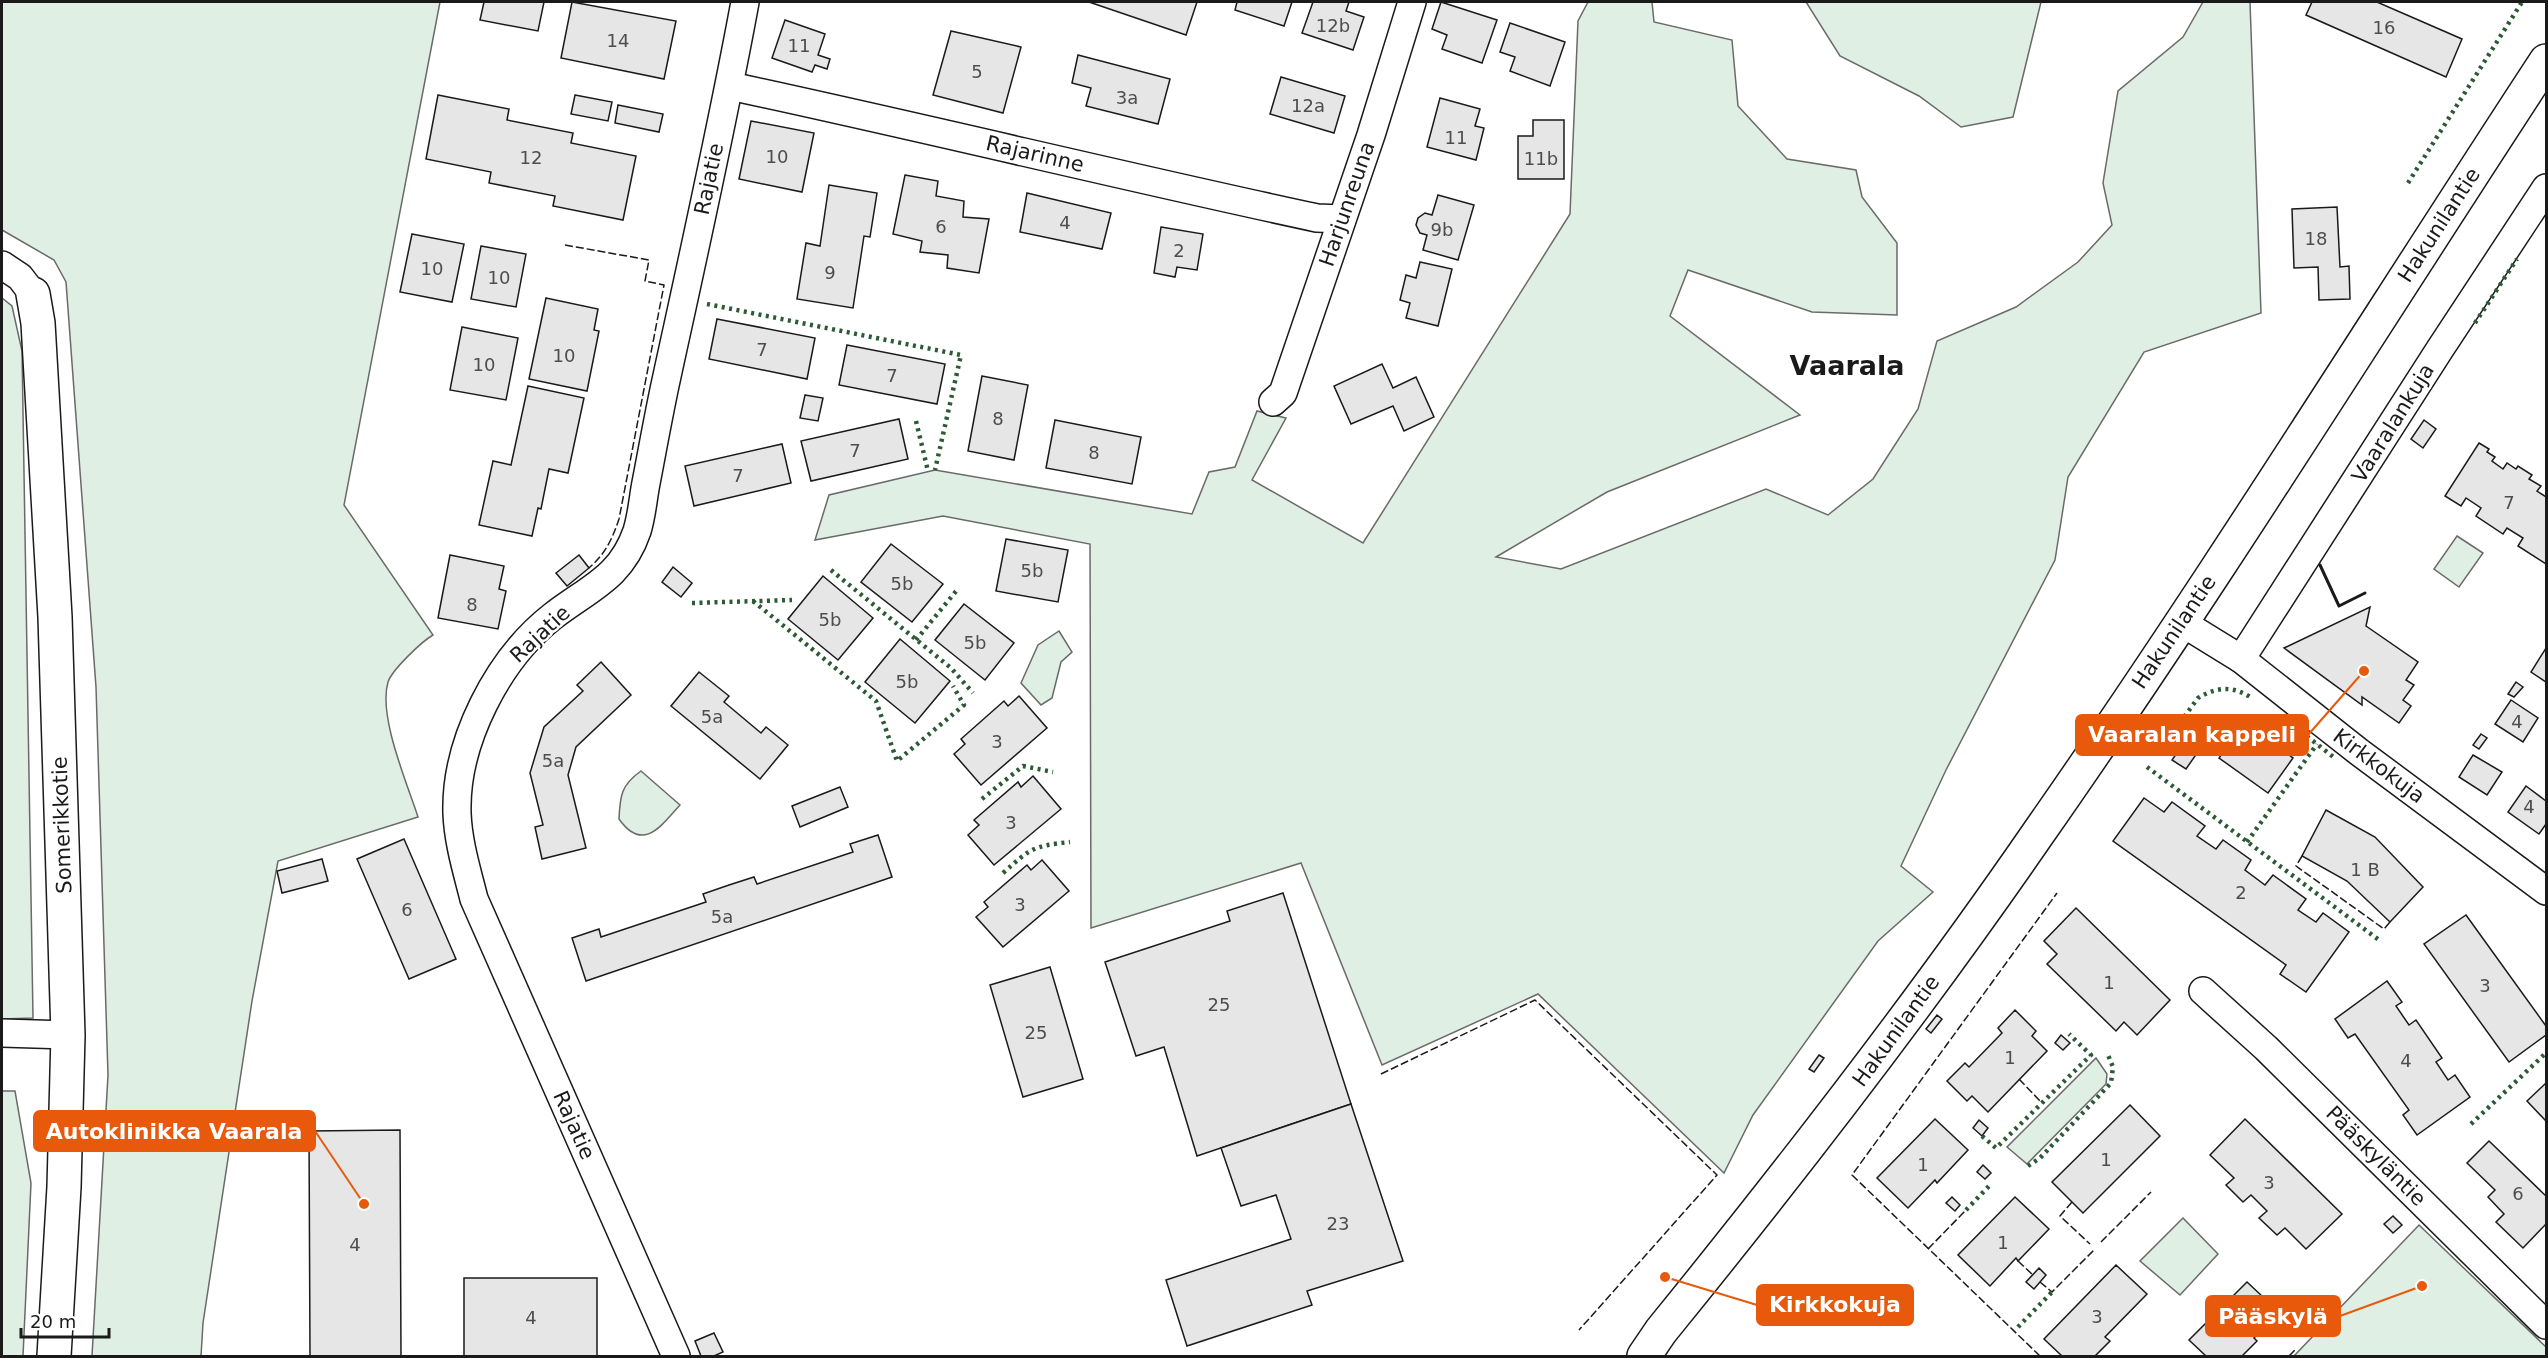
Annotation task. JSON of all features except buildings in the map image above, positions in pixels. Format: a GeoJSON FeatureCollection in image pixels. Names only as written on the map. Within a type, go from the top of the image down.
{"type":"FeatureCollection","features":[{"type":"Feature","properties":{"kind":"main road","name":"Hakunilantie"},"geometry":{"type":"LineString","coordinates":[[1644,1356],[1661,1331],[1853,1089],[2038,835],[2181,622],[2547,61]]}},
{"type":"Feature","properties":{"kind":"main road","name":"Somerikkotie"},"geometry":{"type":"LineString","coordinates":[[33,294],[38,324],[55,616],[68,1035],[64,1187],[54,1356]]}},
{"type":"Feature","properties":{"kind":"street","name":"Rajatie"},"geometry":{"type":"LineString","coordinates":[[676,1356],[474,899],[462,854],[457,811],[463,762],[479,713],[501,671],[553,616],[583,597],[611,574],[628,554],[638,528],[661,404],[730,86],[745,2]]}},
{"type":"Feature","properties":{"kind":"street","name":"Harjunreuna"},"geometry":{"type":"LineString","coordinates":[[1273,402],[1283,393],[1371,135],[1412,2]]}},
{"type":"Feature","properties":{"kind":"street","name":"Rajarinne"},"geometry":{"type":"LineString","coordinates":[[730,86],[1163,185],[1317,218],[1342,219]]}},
{"type":"Feature","properties":{"kind":"street","name":"Vaaralankuja"},"geometry":{"type":"LineString","coordinates":[[2241,659],[2440,349],[2547,188]]}},
{"type":"Feature","properties":{"kind":"street"},"geometry":{"type":"LineString","coordinates":[[2,265],[20,277],[33,294]]}},
{"type":"Feature","properties":{"kind":"street","name":"Kirkkokuja"},"geometry":{"type":"LineString","coordinates":[[2181,622],[2241,659],[2359,752],[2547,891]]}},
{"type":"Feature","properties":{"kind":"street","name":"Pääskyläntie"},"geometry":{"type":"LineString","coordinates":[[2203,991],[2266,1048],[2547,1325]]}},
{"type":"Feature","properties":{"kind":"street"},"geometry":{"type":"LineString","coordinates":[[2,1033],[68,1035]]}},
{"type":"Feature","properties":{"kind":"green space"},"geometry":{"type":"Polygon","coordinates":[[[2,2],[440,2],[344,505],[433,635],[395,671],[388,682],[386,696],[390,731],[395,750],[418,817],[278,861],[252,1001],[203,1323],[201,1356],[92,1356],[108,1075],[96,687],[66,282],[54,260],[2,230],[2,2]]]}},
{"type":"Feature","properties":{"kind":"green space"},"geometry":{"type":"Polygon","coordinates":[[[1588,2],[1652,2],[1654,22],[1732,40],[1738,106],[1787,159],[1856,170],[1862,197],[1897,243],[1897,315],[1812,312],[1688,270],[1670,316],[1800,415],[1607,492],[1496,557],[1561,569],[1766,489],[1828,515],[1873,479],[1918,409],[1937,341],[2016,307],[2078,262],[2112,225],[2103,183],[2118,91],[2183,37],[2203,2],[2250,2],[2261,313],[2144,352],[2068,477],[2055,560],[1946,770],[1901,866],[1933,892],[1878,941],[1753,1115],[1724,1173],[1538,994],[1382,1065],[1301,863],[1091,928],[1090,544],[943,516],[815,540],[829,495],[935,470],[1192,514],[1209,472],[1235,467],[1257,411],[1286,418],[1252,480],[1363,543],[1570,214],[1578,21],[1588,2]]]}},
{"type":"Feature","properties":{"kind":"green space"},"geometry":{"type":"Polygon","coordinates":[[[1806,2],[2041,2],[2013,117],[1961,127],[1919,96],[1840,56],[1806,2]]]}},
{"type":"Feature","properties":{"kind":"green space"},"geometry":{"type":"Polygon","coordinates":[[[2,298],[12,306],[22,351],[33,1018],[2,1019],[2,298]]]}},
{"type":"Feature","properties":{"kind":"green space"},"geometry":{"type":"Polygon","coordinates":[[[2457,536],[2483,553],[2459,587],[2434,569],[2457,536]]]}},
{"type":"Feature","properties":{"kind":"green space"},"geometry":{"type":"Polygon","coordinates":[[[1059,631],[1072,652],[1061,662],[1052,698],[1041,705],[1021,683],[1038,645],[1059,631]]]}},
{"type":"Feature","properties":{"kind":"green space"},"geometry":{"type":"Polygon","coordinates":[[[641,771],[680,805],[659,828],[644,835],[636,834],[628,829],[619,819],[623,792],[629,781],[641,771]]]}},
{"type":"Feature","properties":{"kind":"green space"},"geometry":{"type":"Polygon","coordinates":[[[2096,1058],[2107,1074],[2106,1084],[2027,1164],[2007,1147],[2096,1058]]]}},
{"type":"Feature","properties":{"kind":"green space"},"geometry":{"type":"Polygon","coordinates":[[[2,1091],[15,1091],[31,1183],[23,1356],[2,1356],[2,1091]]]}},
{"type":"Feature","properties":{"kind":"green space"},"geometry":{"type":"Polygon","coordinates":[[[2183,1218],[2218,1254],[2180,1295],[2140,1261],[2183,1218]]]}},
{"type":"Feature","properties":{"kind":"green space"},"geometry":{"type":"Polygon","coordinates":[[[2419,1225],[2546,1347],[2546,1356],[2294,1356],[2419,1225]]]}},
{"type":"Feature","properties":{"kind":"hedge"},"geometry":{"type":"LineString","coordinates":[[2408,183],[2522,2]]}},
{"type":"Feature","properties":{"kind":"hedge"},"geometry":{"type":"LineString","coordinates":[[2475,323],[2517,259]]}},
{"type":"Feature","properties":{"kind":"hedge"},"geometry":{"type":"LineString","coordinates":[[707,304],[961,355],[935,470]]}},
{"type":"Feature","properties":{"kind":"hedge"},"geometry":{"type":"LineString","coordinates":[[916,421],[928,471]]}},
{"type":"Feature","properties":{"kind":"hedge"},"geometry":{"type":"LineString","coordinates":[[831,570],[951,668],[973,693]]}},
{"type":"Feature","properties":{"kind":"hedge"},"geometry":{"type":"LineString","coordinates":[[916,640],[957,590]]}},
{"type":"Feature","properties":{"kind":"hedge"},"geometry":{"type":"LineString","coordinates":[[692,603],[792,600]]}},
{"type":"Feature","properties":{"kind":"hedge"},"geometry":{"type":"LineString","coordinates":[[753,601],[876,701],[897,761],[964,705],[953,686]]}},
{"type":"Feature","properties":{"kind":"hedge"},"geometry":{"type":"LineString","coordinates":[[2162,747],[2198,698],[2212,691],[2225,689],[2238,691],[2252,698]]}},
{"type":"Feature","properties":{"kind":"hedge"},"geometry":{"type":"LineString","coordinates":[[2295,727],[2336,759]]}},
{"type":"Feature","properties":{"kind":"hedge"},"geometry":{"type":"LineString","coordinates":[[2247,842],[2317,744]]}},
{"type":"Feature","properties":{"kind":"hedge"},"geometry":{"type":"LineString","coordinates":[[982,799],[1023,766],[1053,772]]}},
{"type":"Feature","properties":{"kind":"hedge"},"geometry":{"type":"LineString","coordinates":[[2147,767],[2379,940]]}},
{"type":"Feature","properties":{"kind":"hedge"},"geometry":{"type":"LineString","coordinates":[[1003,873],[1033,850],[1070,842]]}},
{"type":"Feature","properties":{"kind":"hedge"},"geometry":{"type":"LineString","coordinates":[[1982,1136],[1996,1148],[2091,1055],[2069,1034]]}},
{"type":"Feature","properties":{"kind":"hedge"},"geometry":{"type":"LineString","coordinates":[[2471,1124],[2546,1053]]}},
{"type":"Feature","properties":{"kind":"hedge"},"geometry":{"type":"LineString","coordinates":[[2028,1166],[2040,1158],[2111,1083],[2113,1067],[2108,1055]]}},
{"type":"Feature","properties":{"kind":"hedge"},"geometry":{"type":"LineString","coordinates":[[1966,1210],[1990,1185]]}},
{"type":"Feature","properties":{"kind":"hedge"},"geometry":{"type":"LineString","coordinates":[[2018,1327],[2052,1292]]}},
{"type":"Feature","properties":{"kind":"fence"},"geometry":{"type":"LineString","coordinates":[[565,245],[649,260],[645,281],[664,285],[619,519],[607,546],[589,568]]}},
{"type":"Feature","properties":{"kind":"fence"},"geometry":{"type":"LineString","coordinates":[[2302,856],[2296,866],[2384,929],[2390,922]]}},
{"type":"Feature","properties":{"kind":"fence"},"geometry":{"type":"LineString","coordinates":[[2040,1356],[1852,1175],[2057,893]]}},
{"type":"Feature","properties":{"kind":"fence"},"geometry":{"type":"LineString","coordinates":[[1381,1074],[1535,1000],[1717,1175],[1579,1330]]}},
{"type":"Feature","properties":{"kind":"fence"},"geometry":{"type":"LineString","coordinates":[[2019,1079],[2042,1103]]}},
{"type":"Feature","properties":{"kind":"fence"},"geometry":{"type":"LineString","coordinates":[[2101,1242],[2151,1192]]}},
{"type":"Feature","properties":{"kind":"fence"},"geometry":{"type":"LineString","coordinates":[[2072,1202],[2060,1216],[2090,1244]]}},
{"type":"Feature","properties":{"kind":"fence"},"geometry":{"type":"LineString","coordinates":[[1928,1249],[1966,1210]]}},
{"type":"Feature","properties":{"kind":"fence"},"geometry":{"type":"LineString","coordinates":[[2040,1282],[2052,1292],[2095,1249]]}},
{"type":"Feature","properties":{"kind":"fence"},"geometry":{"type":"LineString","coordinates":[[2018,1261],[2033,1275]]}},
{"type":"Feature","properties":{"kind":"fence"},"geometry":{"type":"LineString","coordinates":[[2289,1356],[2295,1350]]}},
{"type":"Feature","properties":{"kind":"wall"},"geometry":{"type":"LineString","coordinates":[[2320,565],[2339,606],[2365,593]]}},
{"type":"Feature","properties":{"kind":"place","name":"Vaaralan kappeli"},"geometry":{"type":"Point","coordinates":[2364,671]}},
{"type":"Feature","properties":{"kind":"place","name":"Autoklinikka Vaarala"},"geometry":{"type":"Point","coordinates":[364,1204]}},
{"type":"Feature","properties":{"kind":"place","name":"Kirkkokuja"},"geometry":{"type":"Point","coordinates":[1665,1277]}},
{"type":"Feature","properties":{"kind":"place","name":"Pääskylä"},"geometry":{"type":"Point","coordinates":[2422,1286]}},
{"type":"Feature","properties":{"kind":"district","name":"Vaarala"},"geometry":{"type":"Point","coordinates":[1847,365]}}]}
